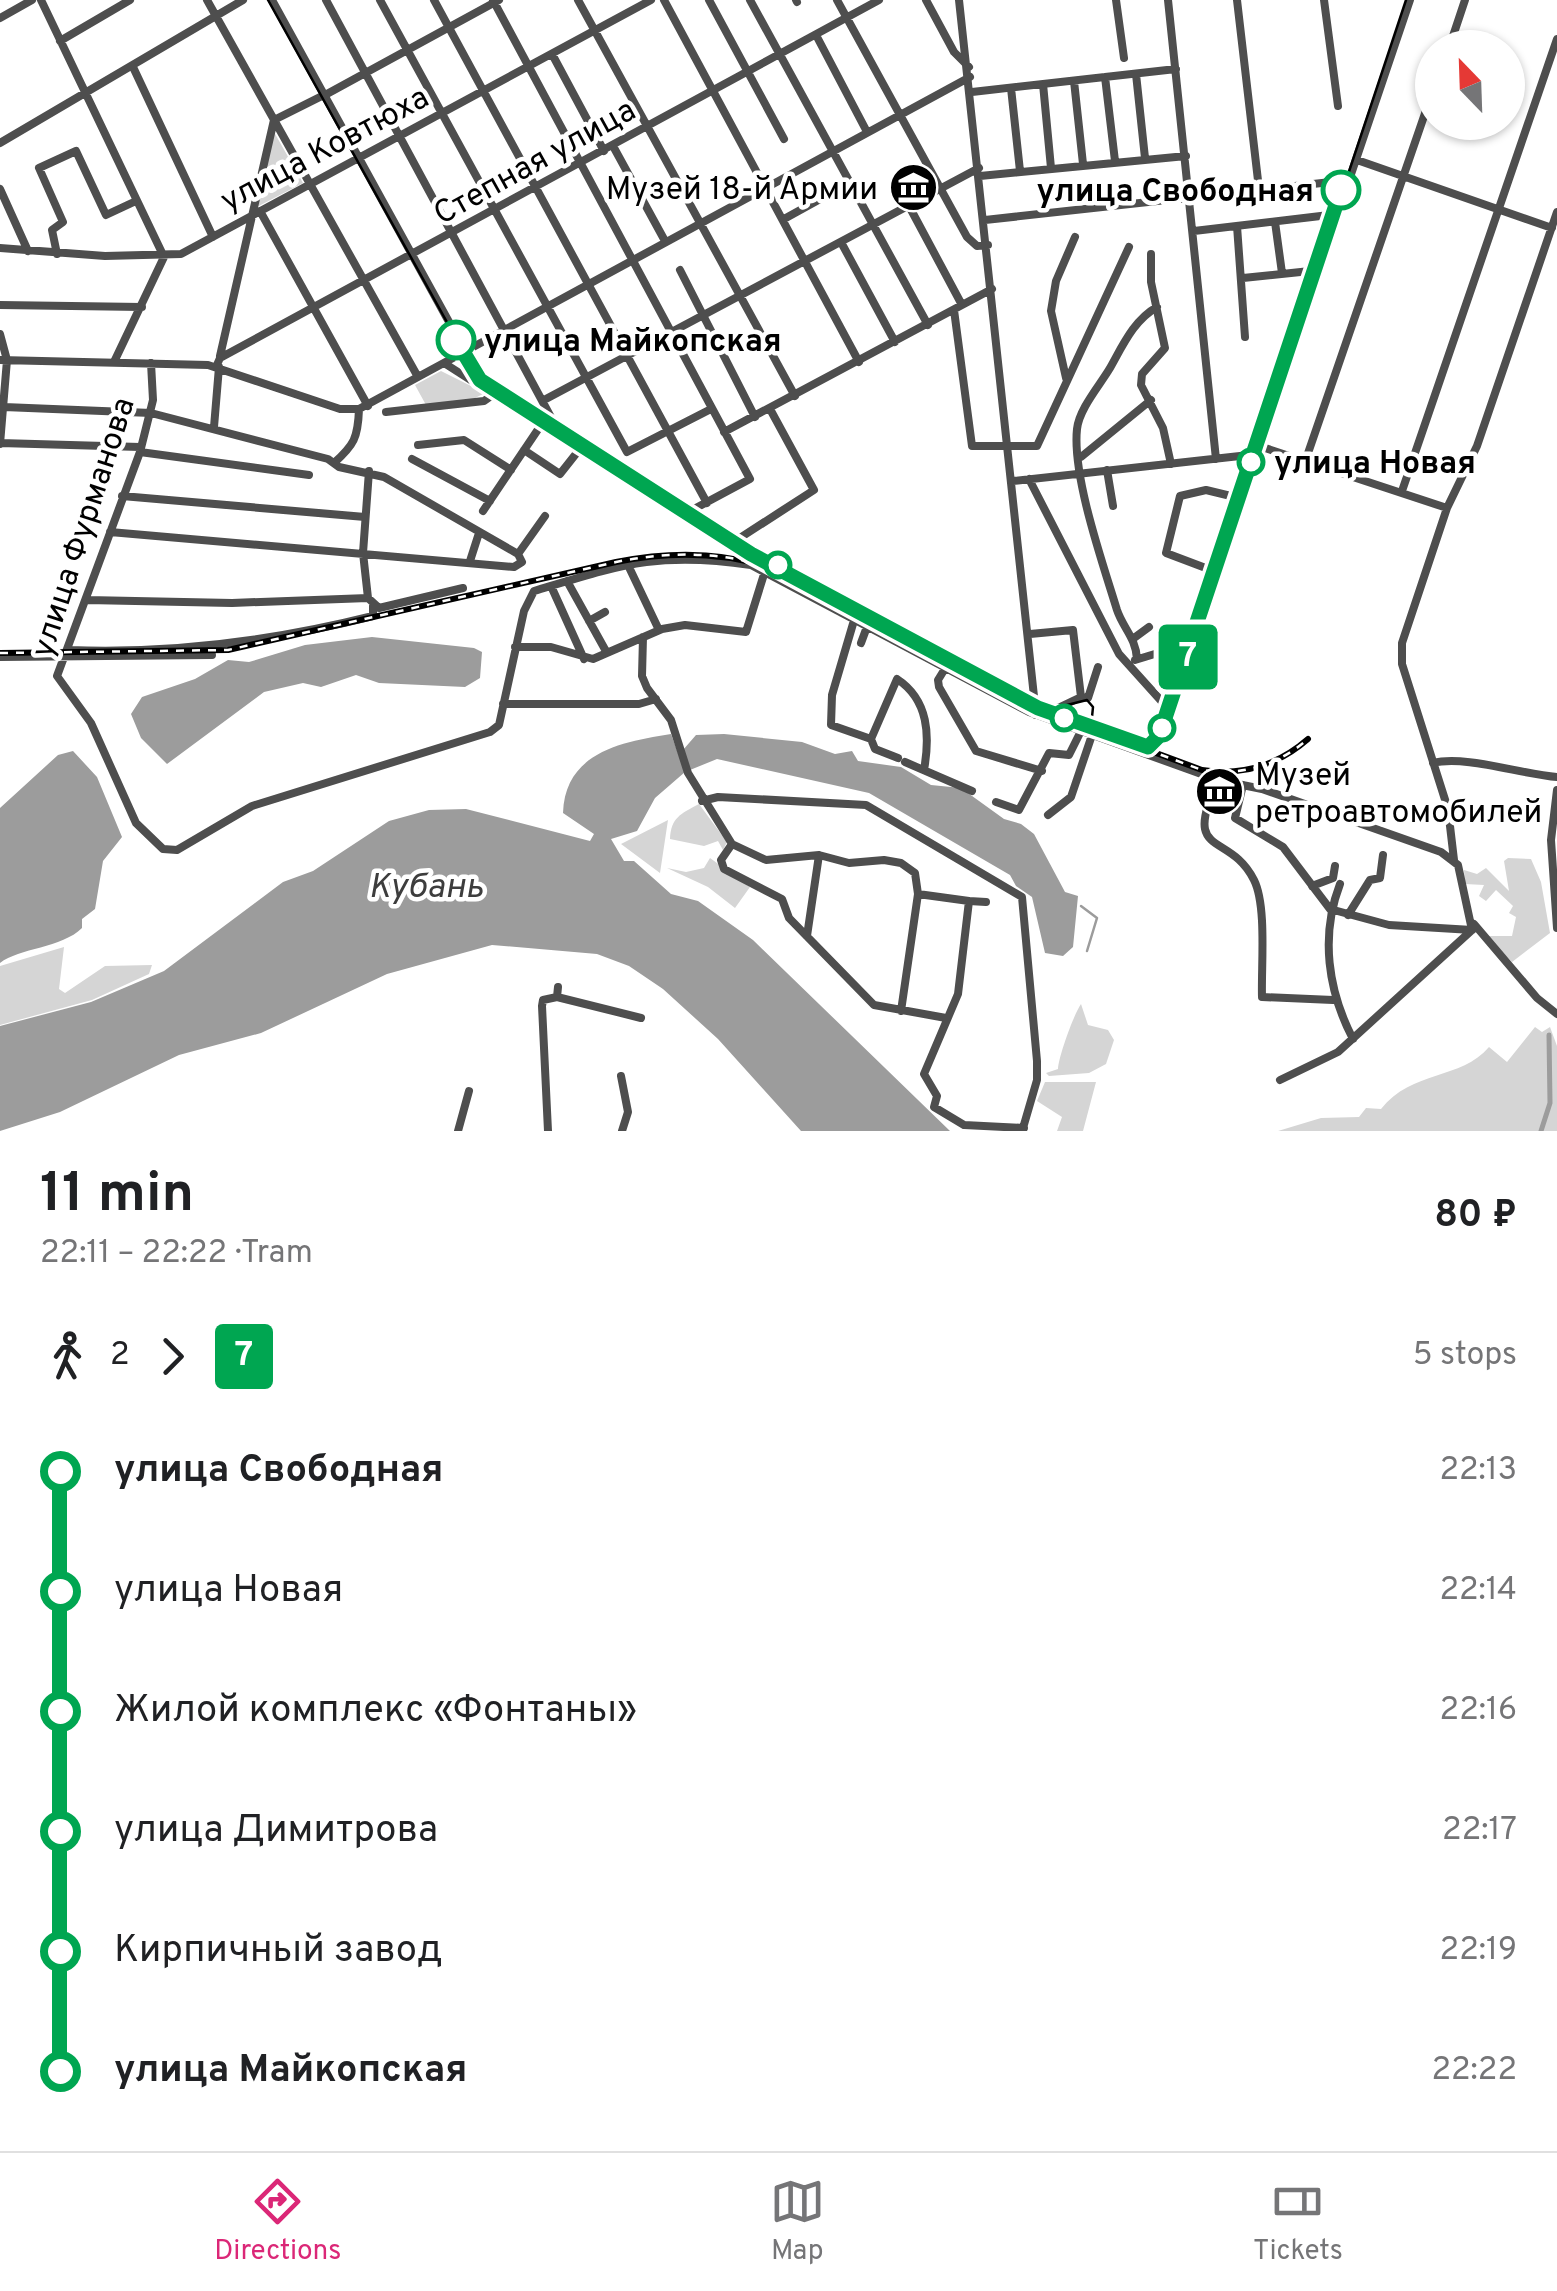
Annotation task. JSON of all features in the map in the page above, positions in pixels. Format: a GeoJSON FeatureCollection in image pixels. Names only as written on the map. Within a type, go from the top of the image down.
{"type":"FeatureCollection","features":[{"type":"Feature","properties":{"kind":"street"},"geometry":{"type":"LineString","coordinates":[[0,18],[32,0]]}},
{"type":"Feature","properties":{"kind":"street"},"geometry":{"type":"LineString","coordinates":[[41,0],[164,258]]}},
{"type":"Feature","properties":{"kind":"street"},"geometry":{"type":"LineString","coordinates":[[60,41],[130,0]]}},
{"type":"Feature","properties":{"kind":"street"},"geometry":{"type":"LineString","coordinates":[[206,0],[418,377]]}},
{"type":"Feature","properties":{"kind":"street"},"geometry":{"type":"LineString","coordinates":[[0,143],[243,0]]}},
{"type":"Feature","properties":{"kind":"street"},"geometry":{"type":"LineString","coordinates":[[272,0],[476,371]]}},
{"type":"Feature","properties":{"kind":"street"},"geometry":{"type":"LineString","coordinates":[[326,0],[553,421]]}},
{"type":"Feature","properties":{"kind":"street"},"geometry":{"type":"LineString","coordinates":[[380,0],[629,453],[711,409]]}},
{"type":"Feature","properties":{"kind":"street"},"geometry":{"type":"LineString","coordinates":[[434,0],[539,186],[706,503]]}},
{"type":"Feature","properties":{"kind":"street"},"geometry":{"type":"LineString","coordinates":[[578,0],[795,396]]}},
{"type":"Feature","properties":{"kind":"street","name":"улица Ковтюха"},"geometry":{"type":"LineString","coordinates":[[0,248],[164,258],[311,186],[650,0]]}},
{"type":"Feature","properties":{"kind":"street"},"geometry":{"type":"LineString","coordinates":[[664,0],[859,362]]}},
{"type":"Feature","properties":{"kind":"street"},"geometry":{"type":"LineString","coordinates":[[709,0],[784,138]]}},
{"type":"Feature","properties":{"kind":"street"},"geometry":{"type":"LineString","coordinates":[[750,0],[928,325]]}},
{"type":"Feature","properties":{"kind":"street"},"geometry":{"type":"LineString","coordinates":[[837,0],[970,242],[988,244]]}},
{"type":"Feature","properties":{"kind":"street","name":"Степная улица"},"geometry":{"type":"LineString","coordinates":[[217,367],[220,358],[879,0]]}},
{"type":"Feature","properties":{"kind":"street"},"geometry":{"type":"LineString","coordinates":[[926,0],[969,72]]}},
{"type":"Feature","properties":{"kind":"street"},"geometry":{"type":"LineString","coordinates":[[960,0],[1039,704],[1036,714]]}},
{"type":"Feature","properties":{"kind":"street"},"geometry":{"type":"LineString","coordinates":[[1116,0],[1124,58]]}},
{"type":"Feature","properties":{"kind":"street"},"geometry":{"type":"LineString","coordinates":[[1168,0],[1216,459]]}},
{"type":"Feature","properties":{"kind":"street"},"geometry":{"type":"LineString","coordinates":[[1237,0],[1258,190]]}},
{"type":"Feature","properties":{"kind":"street"},"geometry":{"type":"LineString","coordinates":[[1324,0],[1338,106]]}},
{"type":"Feature","properties":{"kind":"street"},"geometry":{"type":"LineString","coordinates":[[1305,284],[1329,216],[1356,160],[1410,0]]}},
{"type":"Feature","properties":{"kind":"street"},"geometry":{"type":"LineString","coordinates":[[1454,30],[1465,0]]}},
{"type":"Feature","properties":{"kind":"street"},"geometry":{"type":"LineString","coordinates":[[220,356],[274,120],[496,1],[526,67],[750,480],[694,509]]}},
{"type":"Feature","properties":{"kind":"street"},"geometry":{"type":"LineString","coordinates":[[816,34],[866,130]]}},
{"type":"Feature","properties":{"kind":"street"},"geometry":{"type":"LineString","coordinates":[[1402,492],[1496,208],[1557,39]]}},
{"type":"Feature","properties":{"kind":"street"},"geometry":{"type":"LineString","coordinates":[[552,54],[604,151]]}},
{"type":"Feature","properties":{"kind":"street"},"geometry":{"type":"LineString","coordinates":[[133,66],[213,237]]}},
{"type":"Feature","properties":{"kind":"street"},"geometry":{"type":"LineString","coordinates":[[972,92],[1176,69]]}},
{"type":"Feature","properties":{"kind":"street"},"geometry":{"type":"LineString","coordinates":[[3,360],[217,367],[340,408],[363,408],[969,72]]}},
{"type":"Feature","properties":{"kind":"street"},"geometry":{"type":"LineString","coordinates":[[1136,74],[1145,158]]}},
{"type":"Feature","properties":{"kind":"street"},"geometry":{"type":"LineString","coordinates":[[1104,77],[1116,161]]}},
{"type":"Feature","properties":{"kind":"street"},"geometry":{"type":"LineString","coordinates":[[1074,81],[1083,164]]}},
{"type":"Feature","properties":{"kind":"street"},"geometry":{"type":"LineString","coordinates":[[1043,84],[1051,168]]}},
{"type":"Feature","properties":{"kind":"street"},"geometry":{"type":"LineString","coordinates":[[1011,88],[1020,171]]}},
{"type":"Feature","properties":{"kind":"street"},"geometry":{"type":"LineString","coordinates":[[1306,459],[1415,140]]}},
{"type":"Feature","properties":{"kind":"street"},"geometry":{"type":"LineString","coordinates":[[614,146],[664,241]]}},
{"type":"Feature","properties":{"kind":"street"},"geometry":{"type":"LineString","coordinates":[[57,254],[52,230],[63,222],[39,168],[76,151],[106,215],[136,201]]}},
{"type":"Feature","properties":{"kind":"street"},"geometry":{"type":"LineString","coordinates":[[544,400],[941,188],[980,172],[1186,156]]}},
{"type":"Feature","properties":{"kind":"street"},"geometry":{"type":"LineString","coordinates":[[1356,160],[1552,228]]}},
{"type":"Feature","properties":{"kind":"street"},"geometry":{"type":"LineString","coordinates":[[985,220],[1344,180]]}},
{"type":"Feature","properties":{"kind":"street"},"geometry":{"type":"LineString","coordinates":[[1028,480],[1126,662],[1164,704],[1249,455],[1259,446],[1344,180]]}},
{"type":"Feature","properties":{"kind":"street"},"geometry":{"type":"LineString","coordinates":[[784,219],[851,182]]}},
{"type":"Feature","properties":{"kind":"street"},"geometry":{"type":"LineString","coordinates":[[0,190],[28,251]]}},
{"type":"Feature","properties":{"kind":"street"},"geometry":{"type":"LineString","coordinates":[[910,206],[958,308],[972,446],[1040,444],[1066,378],[1129,247]]}},
{"type":"Feature","properties":{"kind":"street"},"geometry":{"type":"LineString","coordinates":[[260,211],[363,408],[358,438],[351,450],[334,463]]}},
{"type":"Feature","properties":{"kind":"street"},"geometry":{"type":"LineString","coordinates":[[1557,212],[1477,446],[1448,506],[1402,643],[1406,681],[1452,827],[1454,860],[1473,927],[1536,998],[1557,1014]]}},
{"type":"Feature","properties":{"kind":"street"},"geometry":{"type":"LineString","coordinates":[[1194,231],[1329,216]]}},
{"type":"Feature","properties":{"kind":"street"},"geometry":{"type":"LineString","coordinates":[[1275,222],[1282,273]]}},
{"type":"Feature","properties":{"kind":"street"},"geometry":{"type":"LineString","coordinates":[[1236,226],[1245,336]]}},
{"type":"Feature","properties":{"kind":"street"},"geometry":{"type":"LineString","coordinates":[[1066,378],[1051,311],[1056,281],[1076,238]]}},
{"type":"Feature","properties":{"kind":"street"},"geometry":{"type":"LineString","coordinates":[[842,244],[895,342]]}},
{"type":"Feature","properties":{"kind":"street"},"geometry":{"type":"LineString","coordinates":[[1151,254],[1165,348],[1142,374],[1140,385],[1164,428],[1171,464]]}},
{"type":"Feature","properties":{"kind":"street","name":"улица Фурманова"},"geometry":{"type":"LineString","coordinates":[[114,362],[164,258]]}},
{"type":"Feature","properties":{"kind":"street"},"geometry":{"type":"LineString","coordinates":[[680,270],[755,416]]}},
{"type":"Feature","properties":{"kind":"street"},"geometry":{"type":"LineString","coordinates":[[1243,278],[1310,270]]}},
{"type":"Feature","properties":{"kind":"street"},"geometry":{"type":"LineString","coordinates":[[724,432],[992,289]]}},
{"type":"Feature","properties":{"kind":"street"},"geometry":{"type":"LineString","coordinates":[[0,304],[142,307]]}},
{"type":"Feature","properties":{"kind":"street"},"geometry":{"type":"LineString","coordinates":[[1137,659],[1134,638],[1120,617],[1106,576],[1081,473],[1077,428],[1127,338],[1145,314],[1157,308]]}},
{"type":"Feature","properties":{"kind":"street"},"geometry":{"type":"LineString","coordinates":[[0,334],[0,444],[140,450],[309,475]]}},
{"type":"Feature","properties":{"kind":"street","name":"улица Фурманова"},"geometry":{"type":"LineString","coordinates":[[151,363],[151,413],[58,676],[91,723],[136,823],[152,842],[171,850],[252,806],[490,732],[499,725],[504,704]]}},
{"type":"Feature","properties":{"kind":"street"},"geometry":{"type":"LineString","coordinates":[[444,363],[730,545],[752,565],[1036,714],[1218,780],[1351,819],[1454,860]]}},
{"type":"Feature","properties":{"kind":"street"},"geometry":{"type":"LineString","coordinates":[[214,427],[217,367]]}},
{"type":"Feature","properties":{"kind":"street"},"geometry":{"type":"LineString","coordinates":[[386,412],[484,401],[494,394]]}},
{"type":"Feature","properties":{"kind":"street"},"geometry":{"type":"LineString","coordinates":[[1081,457],[1151,400]]}},
{"type":"Feature","properties":{"kind":"street"},"geometry":{"type":"LineString","coordinates":[[2,405],[151,413],[370,471],[518,554],[522,562],[514,567],[110,532]]}},
{"type":"Feature","properties":{"kind":"street"},"geometry":{"type":"LineString","coordinates":[[730,545],[814,490],[770,409]]}},
{"type":"Feature","properties":{"kind":"street"},"geometry":{"type":"LineString","coordinates":[[483,511],[541,425]]}},
{"type":"Feature","properties":{"kind":"street"},"geometry":{"type":"LineString","coordinates":[[426,464],[421,445],[464,440],[510,470]]}},
{"type":"Feature","properties":{"kind":"street"},"geometry":{"type":"LineString","coordinates":[[1259,446],[1448,506]]}},
{"type":"Feature","properties":{"kind":"street"},"geometry":{"type":"LineString","coordinates":[[524,450],[560,474],[580,450]]}},
{"type":"Feature","properties":{"kind":"street"},"geometry":{"type":"LineString","coordinates":[[295,473],[300,452]]}},
{"type":"Feature","properties":{"kind":"street"},"geometry":{"type":"LineString","coordinates":[[1013,481],[1249,455]]}},
{"type":"Feature","properties":{"kind":"street"},"geometry":{"type":"LineString","coordinates":[[412,459],[490,501]]}},
{"type":"Feature","properties":{"kind":"street"},"geometry":{"type":"LineString","coordinates":[[1107,470],[1113,506]]}},
{"type":"Feature","properties":{"kind":"street"},"geometry":{"type":"LineString","coordinates":[[0,658],[184,648],[274,638],[373,616],[362,553],[370,471]]}},
{"type":"Feature","properties":{"kind":"street"},"geometry":{"type":"LineString","coordinates":[[1211,570],[1166,553],[1180,496],[1206,490],[1235,497]]}},
{"type":"Feature","properties":{"kind":"street"},"geometry":{"type":"LineString","coordinates":[[122,496],[365,517]]}},
{"type":"Feature","properties":{"kind":"street"},"geometry":{"type":"LineString","coordinates":[[518,554],[545,516]]}},
{"type":"Feature","properties":{"kind":"street"},"geometry":{"type":"LineString","coordinates":[[470,561],[479,533]]}},
{"type":"Feature","properties":{"kind":"street"},"geometry":{"type":"LineString","coordinates":[[656,699],[638,704],[504,704],[525,605],[534,591],[627,563],[675,558],[752,565]]}},
{"type":"Feature","properties":{"kind":"street"},"geometry":{"type":"LineString","coordinates":[[627,563],[658,630]]}},
{"type":"Feature","properties":{"kind":"street"},"geometry":{"type":"LineString","coordinates":[[515,647],[551,647],[584,659],[606,654],[658,630],[686,625],[746,632],[765,572]]}},
{"type":"Feature","properties":{"kind":"street"},"geometry":{"type":"LineString","coordinates":[[567,581],[606,654]]}},
{"type":"Feature","properties":{"kind":"street"},"geometry":{"type":"LineString","coordinates":[[551,586],[584,659]]}},
{"type":"Feature","properties":{"kind":"street"},"geometry":{"type":"LineString","coordinates":[[87,600],[370,602],[463,588]]}},
{"type":"Feature","properties":{"kind":"street"},"geometry":{"type":"LineString","coordinates":[[589,621],[605,612]]}},
{"type":"Feature","properties":{"kind":"street"},"geometry":{"type":"LineString","coordinates":[[854,617],[832,695],[831,725],[871,740],[876,749],[972,791]]}},
{"type":"Feature","properties":{"kind":"street"},"geometry":{"type":"LineString","coordinates":[[861,642],[868,624]]}},
{"type":"Feature","properties":{"kind":"street"},"geometry":{"type":"LineString","coordinates":[[1134,638],[1149,627]]}},
{"type":"Feature","properties":{"kind":"street"},"geometry":{"type":"LineString","coordinates":[[1030,634],[1073,630],[1080,697]]}},
{"type":"Feature","properties":{"kind":"street"},"geometry":{"type":"LineString","coordinates":[[643,637],[642,676],[671,720],[688,774],[702,801],[732,844],[766,860],[818,855],[849,862],[901,863],[915,873],[918,894],[902,1011]]}},
{"type":"Feature","properties":{"kind":"street"},"geometry":{"type":"LineString","coordinates":[[1126,662],[1158,654]]}},
{"type":"Feature","properties":{"kind":"street"},"geometry":{"type":"LineString","coordinates":[[67,655],[212,655]]}},
{"type":"Feature","properties":{"kind":"street"},"geometry":{"type":"LineString","coordinates":[[946,667],[939,687],[976,751],[1042,772]]}},
{"type":"Feature","properties":{"kind":"street"},"geometry":{"type":"LineString","coordinates":[[1039,704],[1058,708],[1080,697],[1088,698],[1098,667]]}},
{"type":"Feature","properties":{"kind":"street"},"geometry":{"type":"LineString","coordinates":[[871,740],[897,679],[915,700],[929,729],[924,770]]}},
{"type":"Feature","properties":{"kind":"street"},"geometry":{"type":"LineString","coordinates":[[996,802],[1019,810],[1022,797],[1053,750],[1072,753],[1081,731]]}},
{"type":"Feature","properties":{"kind":"street"},"geometry":{"type":"LineString","coordinates":[[1048,815],[1070,798],[1092,734]]}},
{"type":"Feature","properties":{"kind":"street"},"geometry":{"type":"LineString","coordinates":[[1433,763],[1464,759],[1496,770],[1557,777]]}},
{"type":"Feature","properties":{"kind":"street"},"geometry":{"type":"LineString","coordinates":[[1218,780],[1203,814],[1204,827],[1212,842],[1240,862],[1255,882],[1262,997],[1333,1000]]}},
{"type":"Feature","properties":{"kind":"street"},"geometry":{"type":"LineString","coordinates":[[1243,786],[1235,818],[1282,847],[1330,909],[1389,925],[1473,927]]}},
{"type":"Feature","properties":{"kind":"street"},"geometry":{"type":"LineString","coordinates":[[1557,790],[1551,840],[1557,928]]}},
{"type":"Feature","properties":{"kind":"street"},"geometry":{"type":"LineString","coordinates":[[702,801],[718,798],[866,805],[1022,898],[1037,1061],[1037,1080],[1024,1128],[964,1124],[934,1107],[937,1096],[924,1074],[958,994],[970,900]]}},
{"type":"Feature","properties":{"kind":"street"},"geometry":{"type":"LineString","coordinates":[[732,844],[722,858],[722,866],[775,893],[789,918],[874,1005],[946,1018]]}},
{"type":"Feature","properties":{"kind":"street"},"geometry":{"type":"LineString","coordinates":[[807,936],[818,855]]}},
{"type":"Feature","properties":{"kind":"street"},"geometry":{"type":"LineString","coordinates":[[1348,916],[1370,880],[1380,878],[1383,855]]}},
{"type":"Feature","properties":{"kind":"street"},"geometry":{"type":"LineString","coordinates":[[1312,886],[1333,878],[1334,866]]}},
{"type":"Feature","properties":{"kind":"street"},"geometry":{"type":"LineString","coordinates":[[1340,884],[1330,909],[1333,1000],[1353,1039]]}},
{"type":"Feature","properties":{"kind":"street"},"geometry":{"type":"LineString","coordinates":[[918,894],[986,902]]}},
{"type":"Feature","properties":{"kind":"street"},"geometry":{"type":"LineString","coordinates":[[1280,1080],[1325,1062],[1473,927]]}},
{"type":"Feature","properties":{"kind":"street"},"geometry":{"type":"LineString","coordinates":[[548,1131],[543,1000],[558,992],[642,1018]]}},
{"type":"Feature","properties":{"kind":"street"},"geometry":{"type":"LineString","coordinates":[[621,1076],[628,1112],[622,1131]]}},
{"type":"Feature","properties":{"kind":"street"},"geometry":{"type":"LineString","coordinates":[[458,1131],[469,1091]]}},
{"type":"Feature","properties":{"kind":"shaded area"},"geometry":{"type":"Polygon","coordinates":[[[274,132],[303,183],[255,208],[274,132]]]}},
{"type":"Feature","properties":{"kind":"shaded area"},"geometry":{"type":"Polygon","coordinates":[[[441,371],[485,393],[471,400],[426,405],[415,385],[441,371]]]}},
{"type":"Feature","properties":{"kind":"shaded area"},"geometry":{"type":"Polygon","coordinates":[[[699,804],[727,842],[723,850],[718,841],[704,846],[670,839],[678,817],[699,804]]]}},
{"type":"Feature","properties":{"kind":"shaded area"},"geometry":{"type":"Polygon","coordinates":[[[668,820],[660,873],[621,844],[668,820]]]}},
{"type":"Feature","properties":{"kind":"shaded area"},"geometry":{"type":"Polygon","coordinates":[[[710,858],[750,887],[735,908],[708,887],[667,868],[686,872],[704,868],[710,858]]]}},
{"type":"Feature","properties":{"kind":"shaded area"},"geometry":{"type":"Polygon","coordinates":[[[1531,859],[1541,882],[1550,933],[1512,962],[1486,936],[1512,936],[1516,917],[1509,913],[1513,906],[1496,890],[1486,901],[1479,896],[1484,885],[1465,884],[1464,870],[1477,874],[1486,868],[1509,891],[1504,861],[1531,859]]]}},
{"type":"Feature","properties":{"kind":"shaded area"},"geometry":{"type":"Polygon","coordinates":[[[64,947],[59,989],[65,993],[105,966],[152,965],[149,974],[92,1000],[0,1025],[0,966],[64,947]]]}},
{"type":"Feature","properties":{"kind":"shaded area"},"geometry":{"type":"Polygon","coordinates":[[[1081,1004],[1088,1025],[1108,1030],[1114,1040],[1106,1064],[1089,1073],[1049,1076],[1046,1073],[1058,1069],[1081,1004]]]}},
{"type":"Feature","properties":{"kind":"shaded area"},"geometry":{"type":"Polygon","coordinates":[[[1535,1027],[1542,1032],[1550,1027],[1557,1046],[1557,1131],[1278,1131],[1321,1118],[1359,1117],[1366,1108],[1381,1109],[1393,1096],[1465,1065],[1489,1047],[1507,1062],[1535,1027]]]}},
{"type":"Feature","properties":{"kind":"shaded area"},"geometry":{"type":"Polygon","coordinates":[[[1045,1082],[1096,1082],[1083,1131],[1057,1131],[1062,1117],[1037,1101],[1045,1082]]]}},
{"type":"Feature","properties":{"kind":"water"},"geometry":{"type":"Polygon","coordinates":[[[372,637],[474,648],[482,652],[480,678],[465,687],[379,683],[356,675],[321,687],[303,683],[264,692],[167,764],[141,738],[131,714],[142,697],[195,679],[228,660],[249,662],[305,645],[372,637]]]}},
{"type":"Feature","properties":{"kind":"water","name":"Кубань"},"geometry":{"type":"Polygon","coordinates":[[[671,734],[685,772],[655,798],[637,831],[611,839],[624,861],[634,861],[671,894],[698,901],[753,940],[950,1131],[801,1131],[718,1039],[663,989],[629,966],[597,954],[492,945],[387,974],[261,1033],[179,1055],[60,1112],[0,1131],[0,1026],[91,1002],[164,971],[283,882],[313,871],[389,821],[429,810],[466,809],[590,841],[594,834],[563,813],[574,776],[599,754],[615,747],[671,734]]]}},
{"type":"Feature","properties":{"kind":"water"},"geometry":{"type":"Polygon","coordinates":[[[696,735],[802,742],[835,754],[852,751],[858,761],[901,767],[931,785],[961,788],[1004,819],[1021,824],[1034,834],[1065,892],[1078,896],[1073,947],[1063,956],[1045,953],[1032,897],[1016,886],[1010,875],[869,793],[717,759],[690,770],[683,750],[696,735]]]}},
{"type":"Feature","properties":{"kind":"water"},"geometry":{"type":"Polygon","coordinates":[[[73,751],[97,777],[122,837],[103,861],[95,909],[82,919],[82,928],[63,940],[0,963],[0,808],[58,755],[73,751]]]}},
{"type":"Feature","properties":{"kind":"waterway"},"geometry":{"type":"LineString","coordinates":[[1081,906],[1097,918],[1087,951]]}},
{"type":"Feature","properties":{"kind":"waterway"},"geometry":{"type":"LineString","coordinates":[[1541,1131],[1550,1103],[1549,1035]]}},
{"type":"Feature","properties":{"kind":"tram line"},"geometry":{"type":"LineString","coordinates":[[268,0],[478,378],[751,554],[1038,708],[1145,747],[1159,736],[1193,641],[1406,0]]}},
{"type":"Feature","properties":{"kind":"tram line","name":"7"},"geometry":{"type":"LineString","coordinates":[[456,340],[480,380],[751,554],[802,577],[1038,708],[1148,747],[1159,736],[1193,641],[1341,190]]}},
{"type":"Feature","properties":{"kind":"tram line"},"geometry":{"type":"LineString","coordinates":[[1047,710],[1087,700],[1093,707],[1092,717],[1077,723]]}},
{"type":"Feature","properties":{"kind":"railway"},"geometry":{"type":"LineString","coordinates":[[0,653],[228,650],[616,562],[697,555],[737,559],[777,570],[1021,703],[1202,770],[1258,767],[1284,756],[1308,739]]}},
{"type":"Feature","properties":{"kind":"place","name":"Музей 18-й Армии"},"geometry":{"type":"Point","coordinates":[913,188]}},
{"type":"Feature","properties":{"kind":"place","name":"улица Свободная"},"geometry":{"type":"Point","coordinates":[1341,190]}},
{"type":"Feature","properties":{"kind":"place","name":"улица Майкопская"},"geometry":{"type":"Point","coordinates":[456,340]}},
{"type":"Feature","properties":{"kind":"place","name":"улица Новая"},"geometry":{"type":"Point","coordinates":[1251,462]}},
{"type":"Feature","properties":{"kind":"place","name":"Музей ретроавтомобилей"},"geometry":{"type":"Point","coordinates":[1220,792]}}]}
